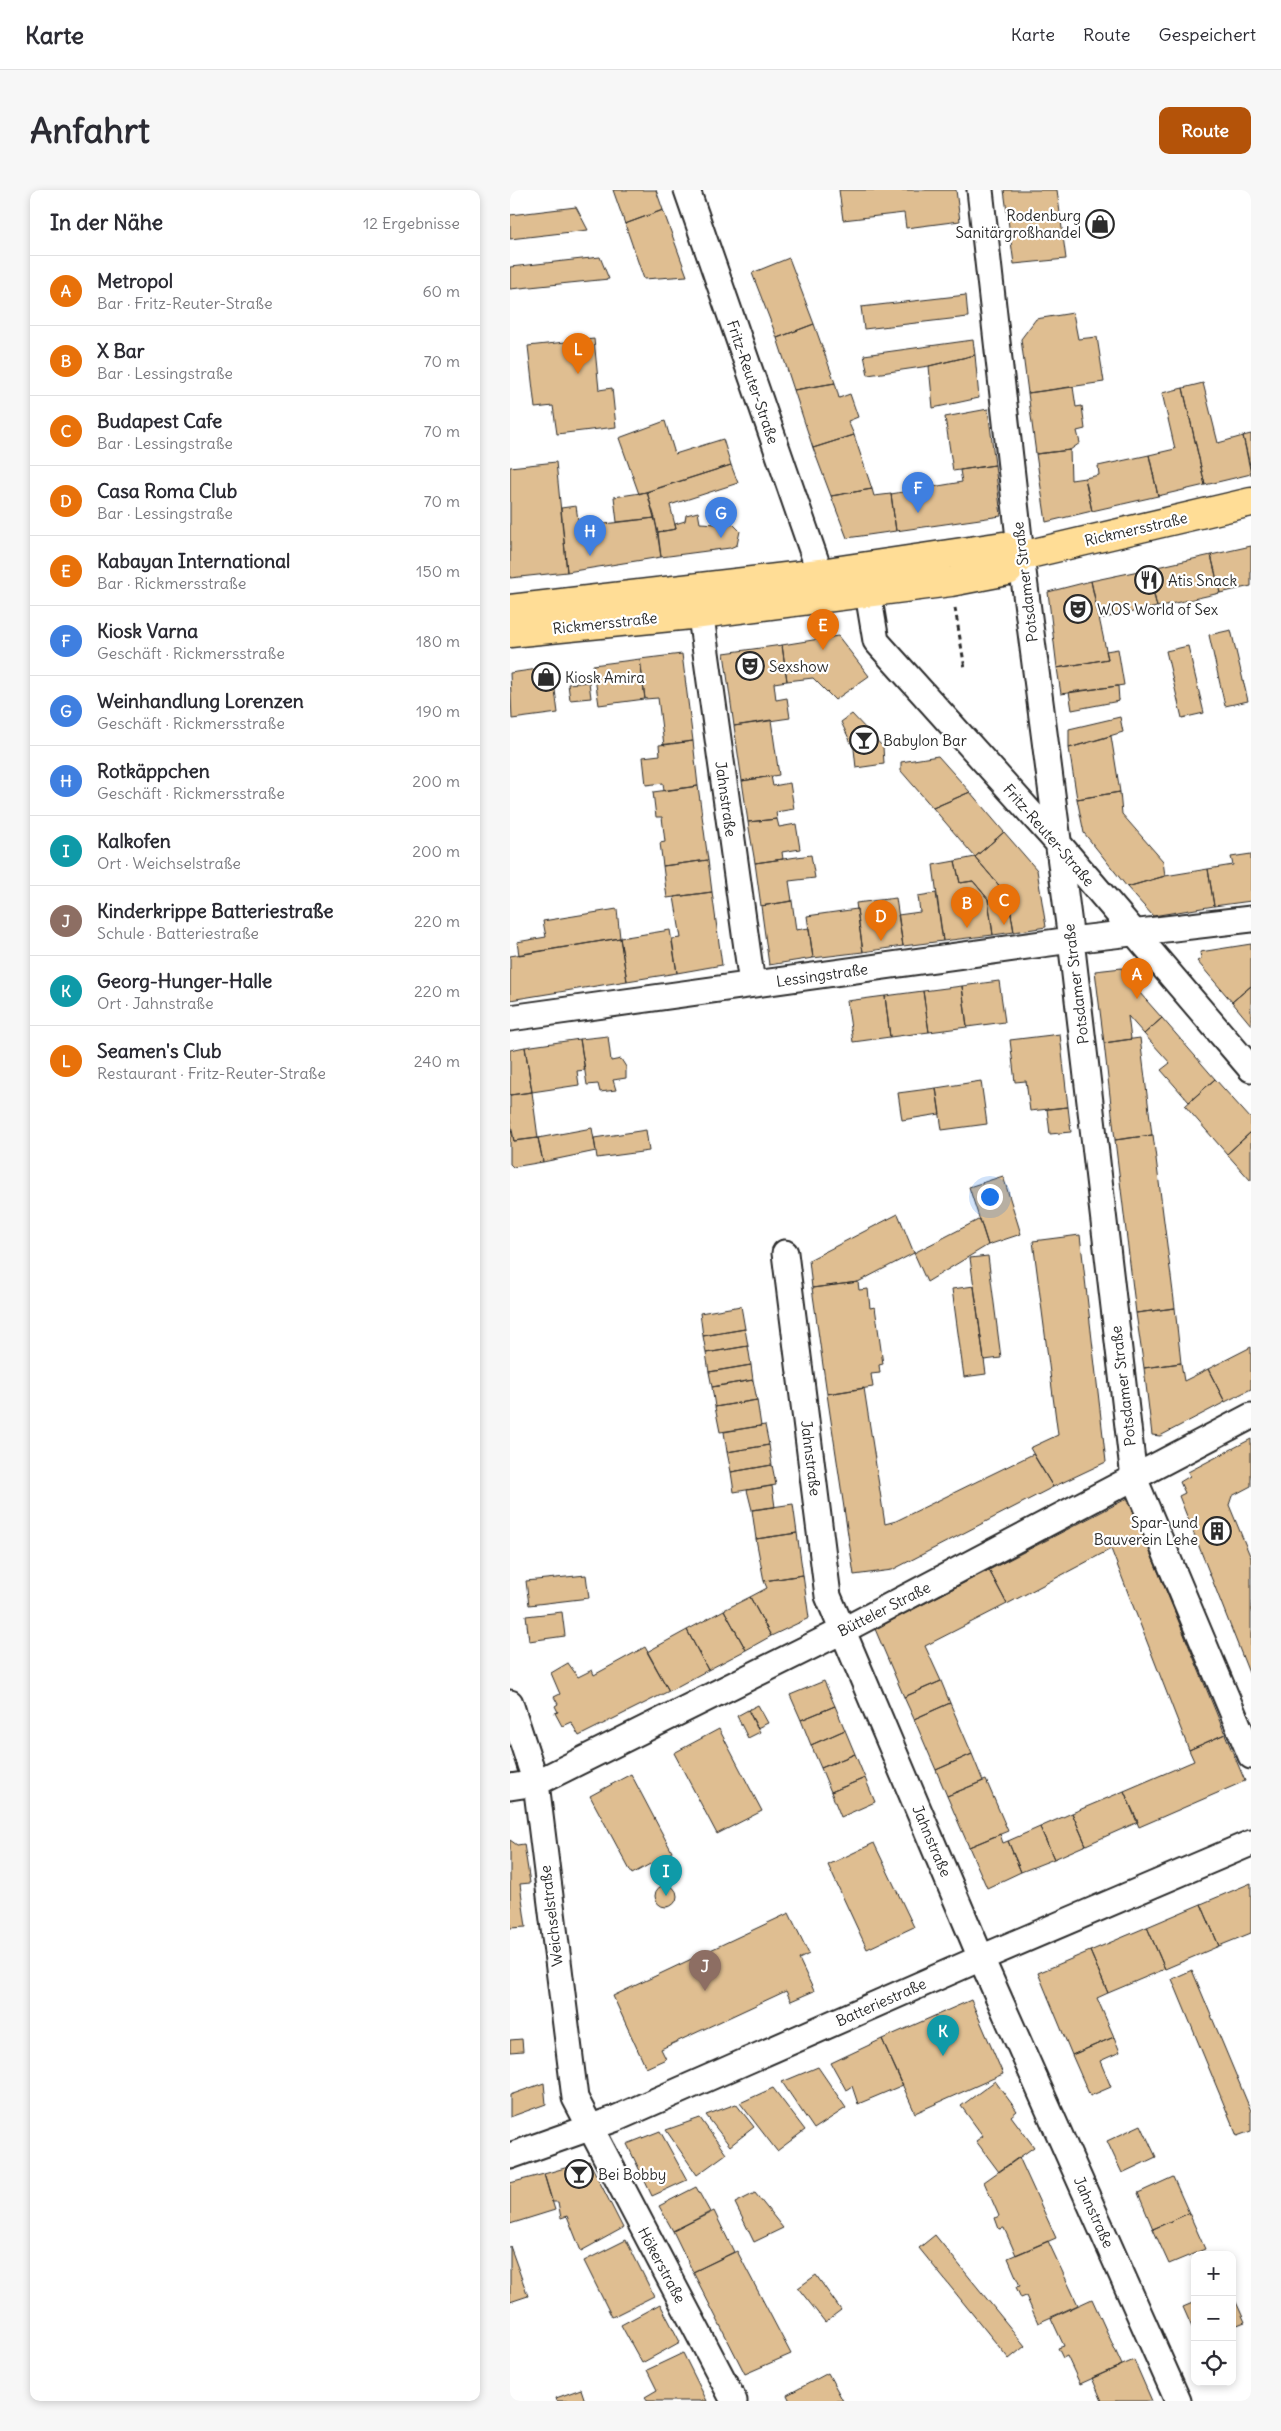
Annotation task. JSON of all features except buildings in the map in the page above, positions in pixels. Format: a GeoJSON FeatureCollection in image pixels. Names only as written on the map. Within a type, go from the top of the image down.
{"type":"FeatureCollection","features":[{"type":"Feature","properties":{"kind":"main road","name":"Rickmersstraße"},"geometry":{"type":"LineString","coordinates":[[510,609],[697,588],[822,586],[868,593],[951,582],[1008,571],[1021,556],[1251,502]]}},
{"type":"Feature","properties":{"kind":"main road","name":"Rickmersstraße"},"geometry":{"type":"LineString","coordinates":[[510,633],[701,614],[1003,546],[1021,556]]}},
{"type":"Feature","properties":{"kind":"street","name":"Fritz-Reuter-Straße"},"geometry":{"type":"LineString","coordinates":[[687,190],[822,586]]}},
{"type":"Feature","properties":{"kind":"street","name":"Potsdamer Straße"},"geometry":{"type":"LineString","coordinates":[[980,190],[1021,556],[1071,940],[1134,1478],[1251,1756]]}},
{"type":"Feature","properties":{"kind":"street"},"geometry":{"type":"LineString","coordinates":[[697,588],[701,614]]}},
{"type":"Feature","properties":{"kind":"street","name":"Fritz-Reuter-Straße"},"geometry":{"type":"LineString","coordinates":[[868,593],[876,641],[1057,842],[1251,1069]]}},
{"type":"Feature","properties":{"kind":"street","name":"Jahnstraße"},"geometry":{"type":"LineString","coordinates":[[701,614],[752,984]]}},
{"type":"Feature","properties":{"kind":"street","name":"Lessingstraße"},"geometry":{"type":"LineString","coordinates":[[510,1018],[1071,940],[1251,919]]}},
{"type":"Feature","properties":{"kind":"street","name":"Jahnstraße"},"geometry":{"type":"LineString","coordinates":[[785,1253],[828,1596],[844,1630],[981,1958],[1178,2401]]}},
{"type":"Feature","properties":{"kind":"street","name":"Bütteler Straße"},"geometry":{"type":"LineString","coordinates":[[510,1787],[536,1783],[844,1630],[1251,1416]]}},
{"type":"Feature","properties":{"kind":"street","name":"Weichselstraße"},"geometry":{"type":"LineString","coordinates":[[510,1703],[536,1783],[574,2098],[590,2128]]}},
{"type":"Feature","properties":{"kind":"street","name":"Batteriestraße"},"geometry":{"type":"LineString","coordinates":[[510,2156],[617,2118],[981,1958],[1251,1843]]}},
{"type":"Feature","properties":{"kind":"street","name":"Hökerstraße"},"geometry":{"type":"LineString","coordinates":[[590,2128],[734,2401]]}},
{"type":"Feature","properties":{"kind":"path"},"geometry":{"type":"LineString","coordinates":[[954,605],[965,670]]}},
{"type":"Feature","properties":{"kind":"place","name":"Rodenburg Sanitärgroßhandel"},"geometry":{"type":"Point","coordinates":[1100,224]}},
{"type":"Feature","properties":{"kind":"place","name":"Seamen's Club"},"geometry":{"type":"Point","coordinates":[578,374]}},
{"type":"Feature","properties":{"kind":"place","name":"Kiosk Varna"},"geometry":{"type":"Point","coordinates":[918,513]}},
{"type":"Feature","properties":{"kind":"place","name":"Weinhandlung Lorenzen"},"geometry":{"type":"Point","coordinates":[721,538]}},
{"type":"Feature","properties":{"kind":"place","name":"Rotkäppchen"},"geometry":{"type":"Point","coordinates":[590,556]}},
{"type":"Feature","properties":{"kind":"place","name":"Atis Snack"},"geometry":{"type":"Point","coordinates":[1149,580]}},
{"type":"Feature","properties":{"kind":"place","name":"WOS World of Sex"},"geometry":{"type":"Point","coordinates":[1078,609]}},
{"type":"Feature","properties":{"kind":"place","name":"Kabayan International"},"geometry":{"type":"Point","coordinates":[823,650]}},
{"type":"Feature","properties":{"kind":"place","name":"Sexshow"},"geometry":{"type":"Point","coordinates":[750,666]}},
{"type":"Feature","properties":{"kind":"place","name":"Kiosk Amira"},"geometry":{"type":"Point","coordinates":[546,677]}},
{"type":"Feature","properties":{"kind":"place","name":"Babylon Bar"},"geometry":{"type":"Point","coordinates":[864,740]}},
{"type":"Feature","properties":{"kind":"place","name":"Budapest Cafe"},"geometry":{"type":"Point","coordinates":[1004,925]}},
{"type":"Feature","properties":{"kind":"place","name":"X Bar"},"geometry":{"type":"Point","coordinates":[967,928]}},
{"type":"Feature","properties":{"kind":"place","name":"Casa Roma Club"},"geometry":{"type":"Point","coordinates":[881,941]}},
{"type":"Feature","properties":{"kind":"place","name":"Metropol"},"geometry":{"type":"Point","coordinates":[1137,999]}},
{"type":"Feature","properties":{"kind":"place","name":"Spar- und Bauverein Lehe"},"geometry":{"type":"Point","coordinates":[1217,1531]}},
{"type":"Feature","properties":{"kind":"place","name":"Kalkofen"},"geometry":{"type":"Point","coordinates":[666,1896]}},
{"type":"Feature","properties":{"kind":"place","name":"Kinderkrippe Batteriestraße"},"geometry":{"type":"Point","coordinates":[705,1991]}},
{"type":"Feature","properties":{"kind":"place","name":"Georg-Hunger-Halle"},"geometry":{"type":"Point","coordinates":[943,2056]}},
{"type":"Feature","properties":{"kind":"place","name":"Bei Bobby"},"geometry":{"type":"Point","coordinates":[579,2174]}}]}
